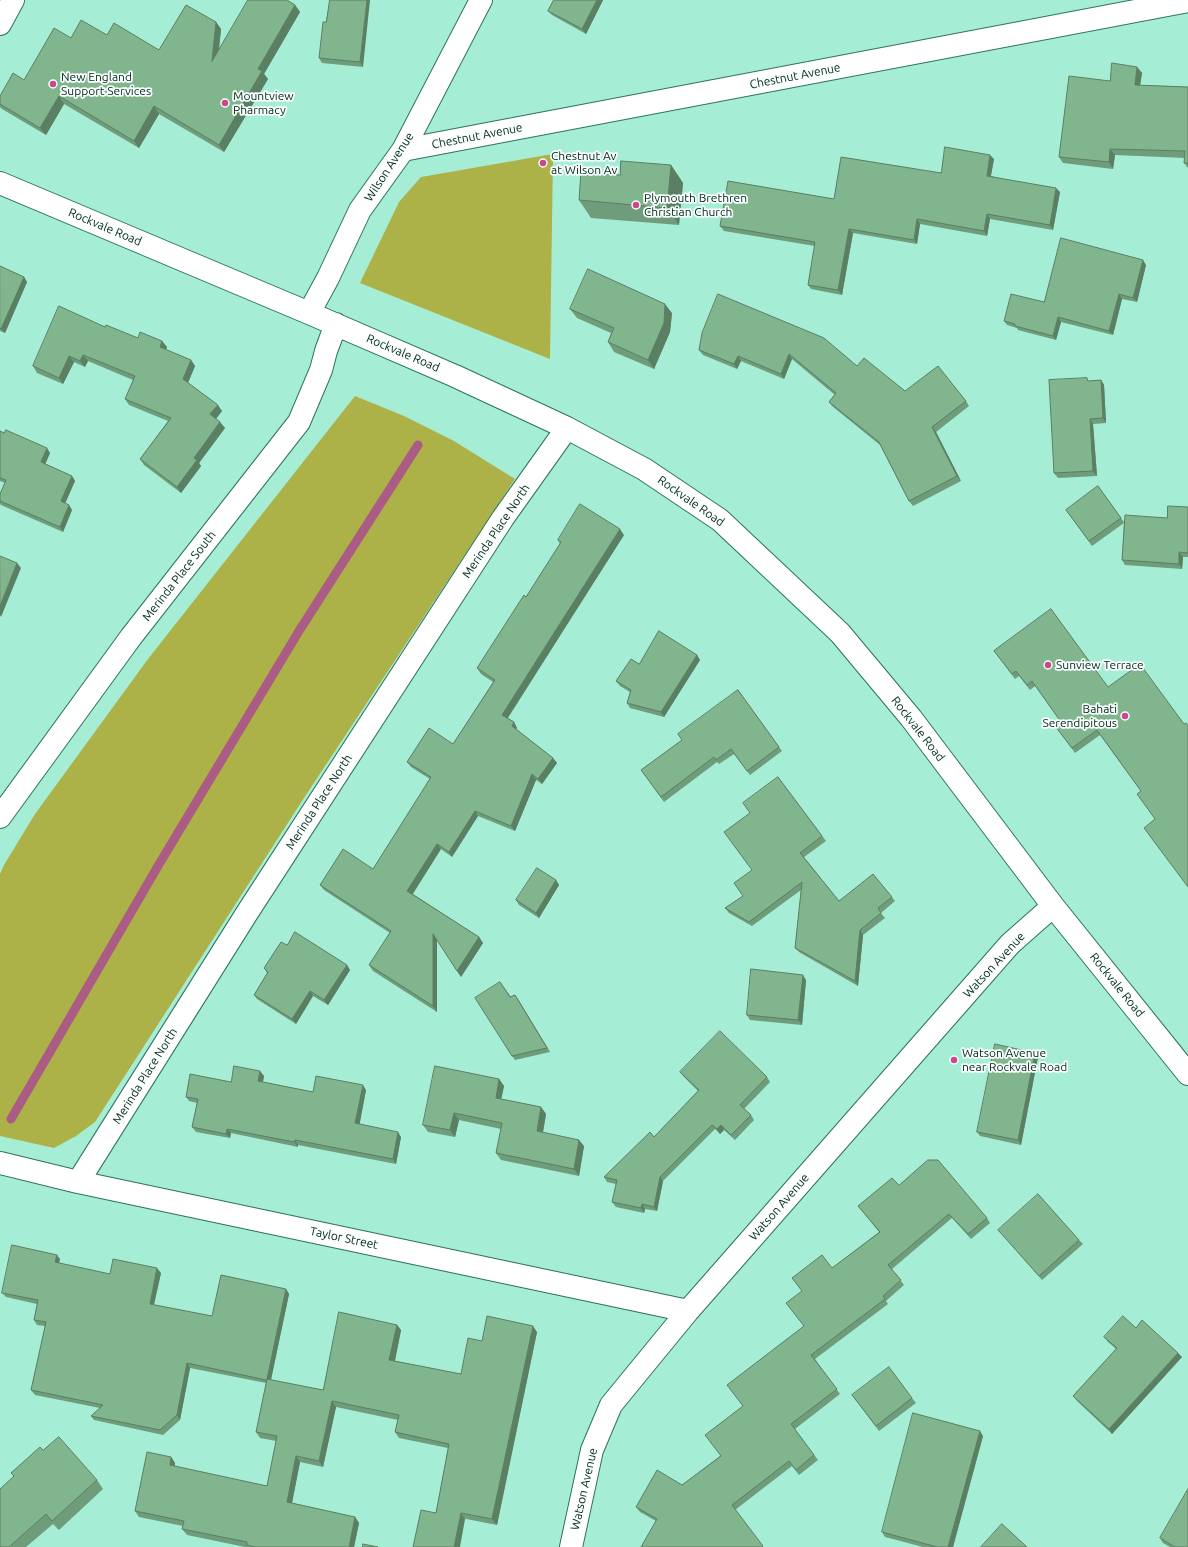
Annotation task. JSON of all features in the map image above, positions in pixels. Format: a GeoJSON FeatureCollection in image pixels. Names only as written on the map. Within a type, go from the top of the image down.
{"type":"FeatureCollection","features":[{"type":"Feature","properties":{"kind":"street"},"geometry":{"type":"LineString","coordinates":[[0,24],[13,0]]}},
{"type":"Feature","properties":{"kind":"street","name":"Wilson Avenue"},"geometry":{"type":"LineString","coordinates":[[309,312],[328,278],[360,210],[403,150],[480,0]]}},
{"type":"Feature","properties":{"kind":"street","name":"Chestnut Avenue"},"geometry":{"type":"LineString","coordinates":[[403,150],[1188,2]]}},
{"type":"Feature","properties":{"kind":"street","name":"Rockvale Road"},"geometry":{"type":"LineString","coordinates":[[0,183],[309,312],[455,376],[567,428],[644,469],[720,520],[840,633],[911,718],[1053,906],[1188,1074]]}},
{"type":"Feature","properties":{"kind":"street","name":"Merinda Place South"},"geometry":{"type":"LineString","coordinates":[[0,817],[131,637],[299,422],[321,370],[336,324]]}},
{"type":"Feature","properties":{"kind":"street","name":"Merinda Place North"},"geometry":{"type":"LineString","coordinates":[[78,1182],[247,912],[494,531],[567,428]]}},
{"type":"Feature","properties":{"kind":"street","name":"Watson Avenue"},"geometry":{"type":"LineString","coordinates":[[571,1547],[592,1450],[612,1405],[688,1311],[1010,944],[1053,906]]}},
{"type":"Feature","properties":{"kind":"street","name":"Taylor Street"},"geometry":{"type":"LineString","coordinates":[[0,1163],[78,1182],[688,1311]]}},
{"type":"Feature","properties":{"kind":"green space"},"geometry":{"type":"Polygon","coordinates":[[[553,154],[550,359],[360,283],[399,202],[421,177],[553,154]]]}},
{"type":"Feature","properties":{"kind":"green space"},"geometry":{"type":"Polygon","coordinates":[[[355,396],[404,416],[454,441],[515,479],[304,798],[95,1122],[76,1136],[54,1148],[0,1136],[0,874],[4,865],[35,814],[148,659],[355,396]]]}},
{"type":"Feature","properties":{"kind":"building"},"geometry":{"type":"Polygon","coordinates":[[[248,0],[287,0],[295,5],[258,69],[262,71],[219,145],[154,106],[134,141],[59,96],[40,128],[0,104],[0,96],[13,73],[24,80],[54,28],[71,38],[81,20],[107,35],[114,23],[159,50],[186,5],[216,22],[212,61],[248,0]]]}},
{"type":"Feature","properties":{"kind":"building"},"geometry":{"type":"Polygon","coordinates":[[[330,0],[367,0],[360,62],[319,58],[323,22],[326,22],[330,0]]]}},
{"type":"Feature","properties":{"kind":"building"},"geometry":{"type":"Polygon","coordinates":[[[554,0],[597,0],[582,29],[548,11],[554,0]]]}},
{"type":"Feature","properties":{"kind":"building"},"geometry":{"type":"Polygon","coordinates":[[[1112,63],[1137,67],[1135,85],[1188,87],[1188,163],[1184,163],[1185,151],[1110,149],[1109,162],[1059,157],[1069,76],[1110,81],[1112,63]]]}},
{"type":"Feature","properties":{"kind":"building"},"geometry":{"type":"Polygon","coordinates":[[[945,147],[990,155],[987,176],[1056,188],[1050,225],[987,214],[984,231],[917,219],[914,240],[849,229],[838,290],[808,285],[815,242],[720,226],[728,181],[834,199],[841,157],[941,173],[945,147]]]}},
{"type":"Feature","properties":{"kind":"building"},"geometry":{"type":"Polygon","coordinates":[[[621,161],[671,165],[667,208],[579,200],[581,171],[620,175],[621,161]]]}},
{"type":"Feature","properties":{"kind":"building"},"geometry":{"type":"Polygon","coordinates":[[[1061,238],[1143,260],[1133,298],[1119,294],[1109,331],[1058,317],[1053,336],[1015,326],[1015,324],[1004,321],[1011,294],[1044,302],[1061,238]]]}},
{"type":"Feature","properties":{"kind":"building"},"geometry":{"type":"Polygon","coordinates":[[[0,266],[24,277],[1,329],[0,328],[0,266]]]}},
{"type":"Feature","properties":{"kind":"building"},"geometry":{"type":"Polygon","coordinates":[[[588,269],[665,304],[664,323],[648,360],[608,342],[614,328],[570,309],[588,269]]]}},
{"type":"Feature","properties":{"kind":"building"},"geometry":{"type":"Polygon","coordinates":[[[718,294],[824,338],[857,366],[864,358],[905,391],[938,366],[966,401],[932,427],[957,476],[909,501],[879,442],[829,402],[836,393],[789,354],[781,374],[738,356],[734,364],[699,350],[702,333],[718,294]]]}},
{"type":"Feature","properties":{"kind":"building"},"geometry":{"type":"Polygon","coordinates":[[[59,306],[105,327],[106,325],[138,338],[140,332],[162,341],[160,347],[191,360],[183,379],[218,405],[210,414],[220,422],[194,458],[197,460],[177,487],[140,459],[171,418],[125,399],[135,376],[83,355],[80,361],[69,356],[59,378],[33,366],[59,306]]]}},
{"type":"Feature","properties":{"kind":"building"},"geometry":{"type":"Polygon","coordinates":[[[1087,378],[1088,381],[1101,380],[1103,418],[1090,419],[1093,471],[1054,473],[1049,380],[1087,378]]]}},
{"type":"Feature","properties":{"kind":"building"},"geometry":{"type":"Polygon","coordinates":[[[6,430],[47,448],[41,462],[72,476],[61,501],[69,505],[60,527],[0,501],[0,494],[6,480],[0,478],[0,431],[4,433],[6,430]]]}},
{"type":"Feature","properties":{"kind":"building"},"geometry":{"type":"Polygon","coordinates":[[[1098,486],[1121,518],[1089,541],[1066,510],[1098,486]]]}},
{"type":"Feature","properties":{"kind":"building"},"geometry":{"type":"Polygon","coordinates":[[[580,504],[620,529],[502,715],[514,722],[512,726],[553,758],[538,779],[532,774],[511,826],[475,811],[449,852],[437,844],[407,891],[479,937],[457,971],[433,934],[433,1006],[369,965],[391,931],[320,885],[343,849],[373,869],[431,777],[407,762],[429,728],[453,744],[495,680],[477,668],[524,595],[526,597],[561,542],[558,540],[580,504]]]}},
{"type":"Feature","properties":{"kind":"building"},"geometry":{"type":"Polygon","coordinates":[[[1168,506],[1188,507],[1188,553],[1179,552],[1179,564],[1122,560],[1125,515],[1167,518],[1168,506]]]}},
{"type":"Feature","properties":{"kind":"building"},"geometry":{"type":"Polygon","coordinates":[[[0,556],[17,563],[0,606],[0,556]]]}},
{"type":"Feature","properties":{"kind":"building"},"geometry":{"type":"Polygon","coordinates":[[[1051,609],[1108,687],[1140,664],[1184,724],[1186,723],[1188,726],[1188,887],[1144,828],[1155,819],[1137,794],[1141,791],[1097,730],[1072,748],[1055,726],[1061,722],[1032,681],[1027,685],[1016,671],[1012,674],[994,651],[1051,609]]]}},
{"type":"Feature","properties":{"kind":"building"},"geometry":{"type":"Polygon","coordinates":[[[659,631],[697,655],[661,712],[627,703],[631,690],[616,681],[631,659],[639,664],[659,631]]]}},
{"type":"Feature","properties":{"kind":"building"},"geometry":{"type":"Polygon","coordinates":[[[738,690],[779,747],[747,771],[731,749],[716,760],[714,757],[661,797],[641,770],[682,740],[678,734],[738,690]]]}},
{"type":"Feature","properties":{"kind":"building"},"geometry":{"type":"Polygon","coordinates":[[[778,777],[822,836],[800,853],[839,901],[873,874],[892,897],[878,908],[881,913],[860,930],[855,981],[795,948],[802,882],[749,922],[725,908],[743,896],[734,883],[752,870],[724,832],[750,813],[743,803],[778,777]]]}},
{"type":"Feature","properties":{"kind":"building"},"geometry":{"type":"Polygon","coordinates":[[[537,868],[556,880],[536,913],[516,900],[537,868]]]}},
{"type":"Feature","properties":{"kind":"building"},"geometry":{"type":"Polygon","coordinates":[[[295,932],[347,965],[324,1000],[310,991],[292,1019],[254,995],[268,972],[264,968],[281,942],[287,945],[295,932]]]}},
{"type":"Feature","properties":{"kind":"building"},"geometry":{"type":"Polygon","coordinates":[[[751,969],[803,975],[798,1020],[747,1015],[751,969]]]}},
{"type":"Feature","properties":{"kind":"building"},"geometry":{"type":"Polygon","coordinates":[[[500,982],[510,997],[515,995],[547,1048],[512,1056],[475,998],[500,982]]]}},
{"type":"Feature","properties":{"kind":"building"},"geometry":{"type":"Polygon","coordinates":[[[720,1031],[767,1077],[740,1105],[751,1115],[731,1135],[721,1125],[717,1129],[712,1125],[660,1177],[654,1207],[642,1204],[641,1208],[612,1202],[617,1180],[604,1177],[650,1132],[654,1137],[699,1090],[680,1072],[720,1031]]]}},
{"type":"Feature","properties":{"kind":"building"},"geometry":{"type":"Polygon","coordinates":[[[995,1044],[1035,1053],[1018,1140],[977,1132],[995,1044]]]}},
{"type":"Feature","properties":{"kind":"building"},"geometry":{"type":"Polygon","coordinates":[[[234,1066],[260,1071],[258,1081],[313,1092],[316,1076],[363,1085],[355,1123],[398,1132],[393,1159],[295,1140],[294,1142],[227,1129],[226,1134],[192,1127],[198,1099],[186,1097],[190,1074],[231,1082],[234,1066]]]}},
{"type":"Feature","properties":{"kind":"building"},"geometry":{"type":"Polygon","coordinates":[[[435,1066],[499,1079],[496,1098],[541,1107],[537,1131],[579,1140],[574,1169],[496,1153],[502,1123],[454,1113],[450,1130],[423,1125],[435,1066]]]}},
{"type":"Feature","properties":{"kind":"building"},"geometry":{"type":"Polygon","coordinates":[[[928,1160],[938,1160],[987,1218],[968,1234],[949,1214],[888,1265],[901,1280],[883,1296],[885,1299],[811,1355],[837,1389],[791,1424],[814,1455],[796,1470],[789,1461],[732,1505],[763,1546],[641,1547],[657,1519],[636,1507],[657,1470],[682,1485],[721,1456],[705,1435],[743,1406],[727,1385],[804,1326],[786,1303],[802,1291],[792,1278],[822,1255],[832,1268],[880,1232],[858,1206],[892,1178],[899,1185],[928,1160]]]}},
{"type":"Feature","properties":{"kind":"building"},"geometry":{"type":"Polygon","coordinates":[[[1038,1194],[1079,1240],[1039,1276],[998,1230],[1038,1194]]]}},
{"type":"Feature","properties":{"kind":"building"},"geometry":{"type":"Polygon","coordinates":[[[12,1245],[57,1255],[55,1262],[110,1274],[113,1259],[157,1268],[150,1304],[212,1316],[221,1275],[286,1289],[267,1379],[187,1363],[177,1415],[160,1430],[91,1416],[103,1405],[31,1390],[46,1322],[34,1320],[38,1300],[2,1293],[12,1245]]]}},
{"type":"Feature","properties":{"kind":"building"},"geometry":{"type":"Polygon","coordinates":[[[339,1312],[397,1325],[389,1360],[461,1374],[468,1338],[482,1341],[487,1316],[533,1326],[492,1519],[461,1513],[454,1547],[413,1547],[421,1510],[436,1513],[449,1444],[395,1432],[399,1415],[332,1401],[319,1461],[296,1456],[287,1502],[355,1517],[349,1547],[255,1547],[247,1545],[247,1542],[182,1529],[184,1521],[135,1511],[147,1452],[171,1457],[170,1465],[267,1486],[277,1436],[256,1432],[267,1379],[323,1390],[339,1312]]]}},
{"type":"Feature","properties":{"kind":"building"},"geometry":{"type":"Polygon","coordinates":[[[1123,1316],[1136,1328],[1142,1320],[1178,1353],[1109,1429],[1073,1396],[1117,1348],[1104,1337],[1123,1316]]]}},
{"type":"Feature","properties":{"kind":"building"},"geometry":{"type":"Polygon","coordinates":[[[889,1367],[912,1398],[876,1426],[852,1395],[889,1367]]]}},
{"type":"Feature","properties":{"kind":"building"},"geometry":{"type":"Polygon","coordinates":[[[913,1413],[980,1431],[948,1547],[937,1547],[882,1532],[913,1413]]]}},
{"type":"Feature","properties":{"kind":"building"},"geometry":{"type":"Polygon","coordinates":[[[59,1437],[97,1480],[52,1521],[46,1514],[9,1547],[0,1547],[0,1489],[14,1476],[11,1473],[40,1447],[43,1450],[59,1437]]]}},
{"type":"Feature","properties":{"kind":"building"},"geometry":{"type":"Polygon","coordinates":[[[1188,1489],[1188,1547],[1175,1547],[1160,1538],[1188,1489]]]}},
{"type":"Feature","properties":{"kind":"building"},"geometry":{"type":"Polygon","coordinates":[[[1002,1524],[1027,1547],[981,1547],[1002,1524]]]}},
{"type":"Feature","properties":{"kind":"building"},"geometry":{"type":"Polygon","coordinates":[[[363,1544],[378,1547],[363,1547],[363,1544]]]}},
{"type":"Feature","properties":{"kind":"waterway"},"geometry":{"type":"LineString","coordinates":[[11,1119],[158,866],[299,631],[418,445]]}},
{"type":"Feature","properties":{"kind":"place","name":"New England Support Services"},"geometry":{"type":"Point","coordinates":[53,84]}},
{"type":"Feature","properties":{"kind":"place","name":"Mountview Pharmacy"},"geometry":{"type":"Point","coordinates":[225,103]}},
{"type":"Feature","properties":{"kind":"place","name":"Chestnut Av at Wilson Av"},"geometry":{"type":"Point","coordinates":[543,163]}},
{"type":"Feature","properties":{"kind":"place","name":"Plymouth Brethren Christian Church"},"geometry":{"type":"Point","coordinates":[636,205]}},
{"type":"Feature","properties":{"kind":"place","name":"Sunview Terrace"},"geometry":{"type":"Point","coordinates":[1048,665]}},
{"type":"Feature","properties":{"kind":"place","name":"Bahati Serendipitous"},"geometry":{"type":"Point","coordinates":[1125,716]}},
{"type":"Feature","properties":{"kind":"place","name":"Watson Avenue near Rockvale Road"},"geometry":{"type":"Point","coordinates":[954,1060]}}]}
